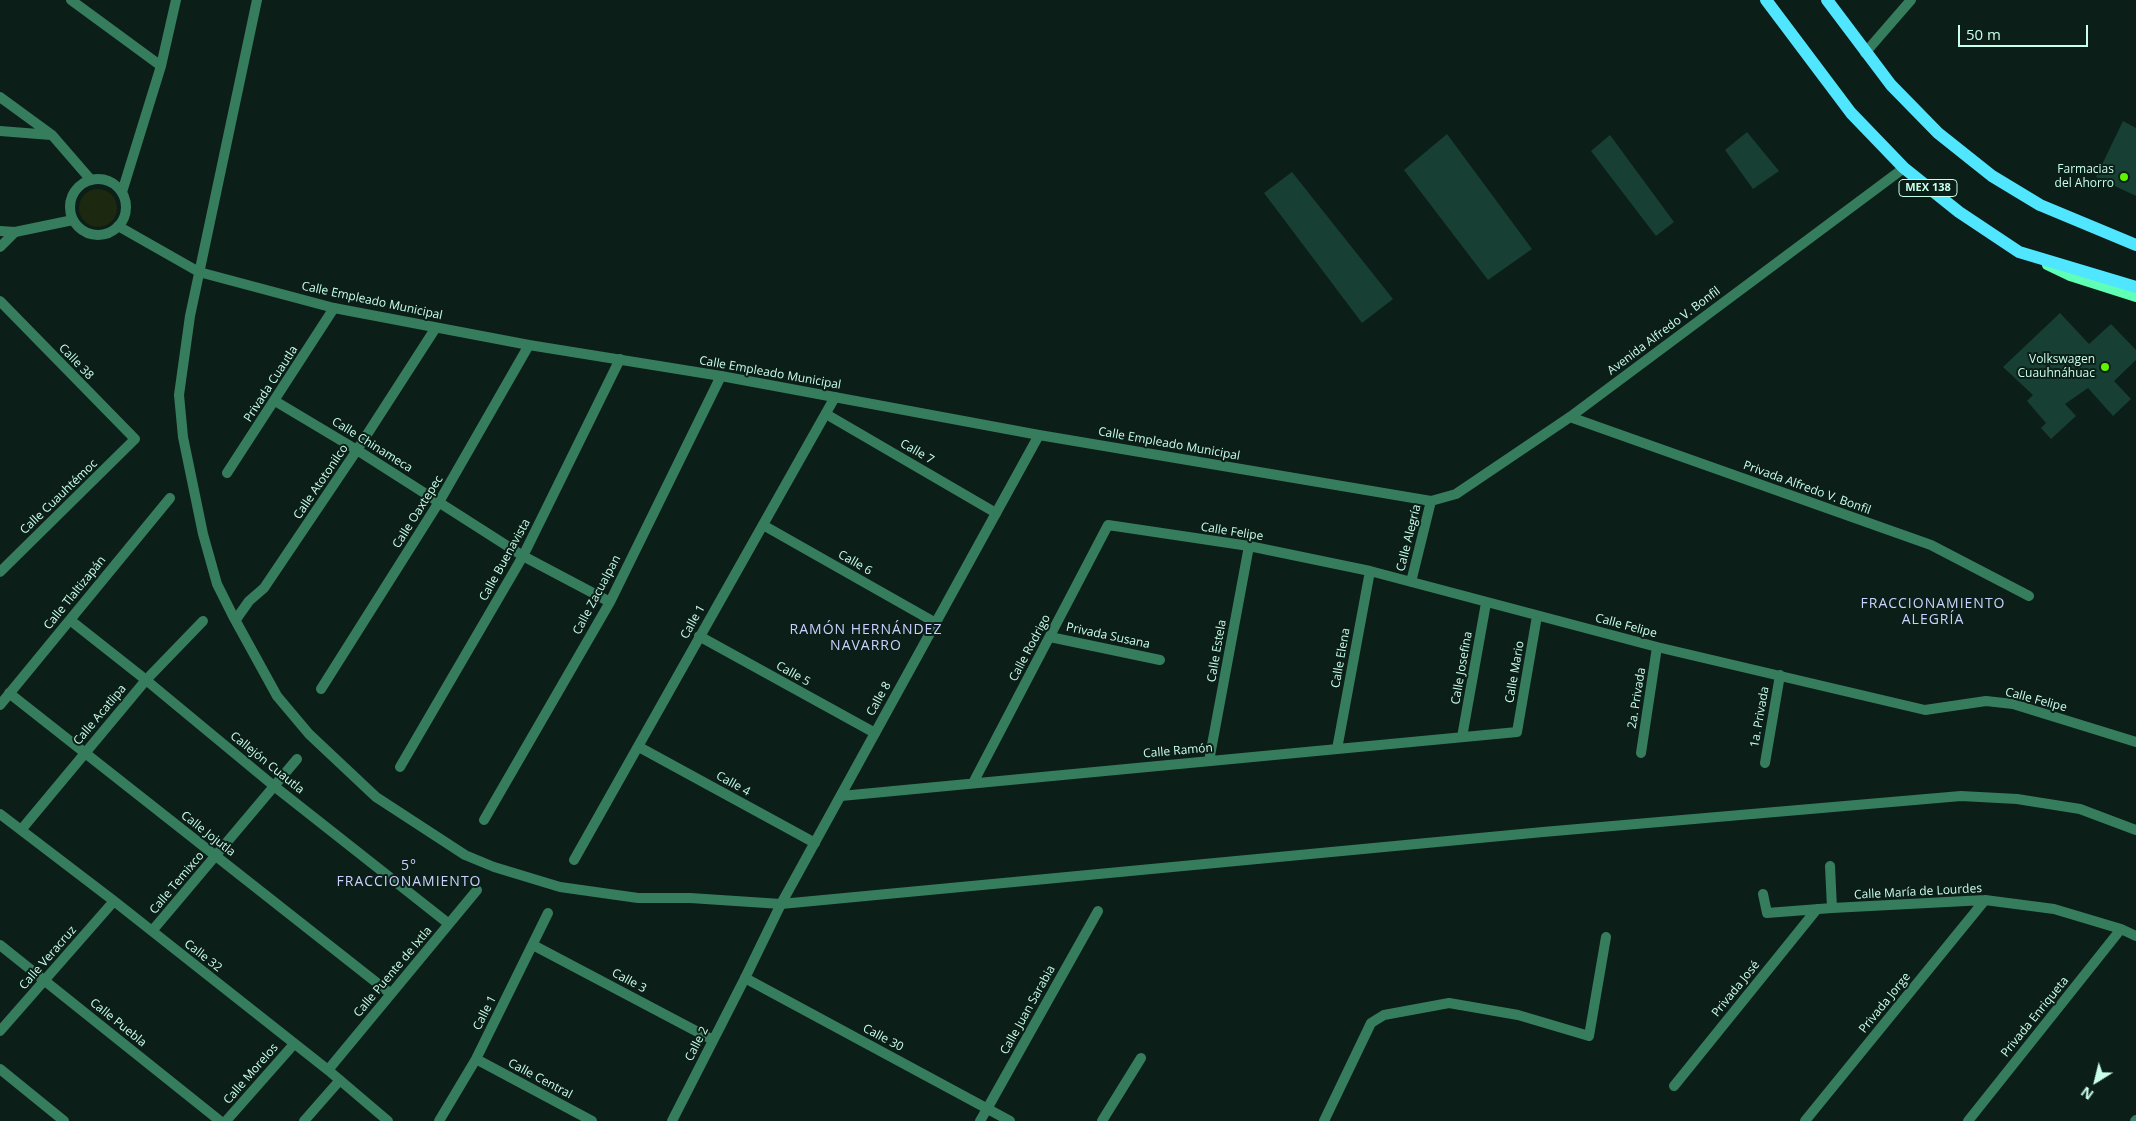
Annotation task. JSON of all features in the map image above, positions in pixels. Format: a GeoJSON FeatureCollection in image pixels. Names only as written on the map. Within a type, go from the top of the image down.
{"type":"FeatureCollection","features":[{"type":"Feature","properties":{"kind":"main road","name":"MEX 138"},"geometry":{"type":"LineString","coordinates":[[1766,0],[1851,113],[1904,168],[1959,212],[2019,252],[2070,276],[2136,297]]}},
{"type":"Feature","properties":{"kind":"main road"},"geometry":{"type":"LineString","coordinates":[[1828,0],[1865,53],[1891,85],[1938,132],[1992,176],[2040,205],[2136,244]]}},
{"type":"Feature","properties":{"kind":"main road","name":"MEX 138"},"geometry":{"type":"LineString","coordinates":[[2019,252],[2136,287]]}},
{"type":"Feature","properties":{"kind":"street"},"geometry":{"type":"LineString","coordinates":[[71,0],[161,66]]}},
{"type":"Feature","properties":{"kind":"street"},"geometry":{"type":"LineString","coordinates":[[122,192],[161,66],[176,0]]}},
{"type":"Feature","properties":{"kind":"street"},"geometry":{"type":"LineString","coordinates":[[257,0],[190,316],[180,395],[183,437],[200,523],[217,584],[276,696],[309,734],[376,797],[465,855],[494,867],[560,887],[638,898],[690,898],[781,904],[1533,833],[1961,796],[2017,799],[2080,809],[2136,830]]}},
{"type":"Feature","properties":{"kind":"street"},"geometry":{"type":"LineString","coordinates":[[1865,53],[1911,0]]}},
{"type":"Feature","properties":{"kind":"street"},"geometry":{"type":"LineString","coordinates":[[0,97],[52,135],[91,180]]}},
{"type":"Feature","properties":{"kind":"street"},"geometry":{"type":"LineString","coordinates":[[0,131],[52,135]]}},
{"type":"Feature","properties":{"kind":"street","name":"Avenida Alfredo V. Bonfil"},"geometry":{"type":"LineString","coordinates":[[1431,500],[1456,494],[1570,417],[1904,168]]}},
{"type":"Feature","properties":{"kind":"street"},"geometry":{"type":"LineString","coordinates":[[91,180],[108,181],[116,185],[122,192],[126,210],[124,218],[118,226],[103,234],[94,234],[85,232],[73,220],[70,203],[72,195],[83,183],[91,180]]}},
{"type":"Feature","properties":{"kind":"street"},"geometry":{"type":"LineString","coordinates":[[0,231],[15,232],[73,220]]}},
{"type":"Feature","properties":{"kind":"street","name":"Calle Empleado Municipal"},"geometry":{"type":"LineString","coordinates":[[118,226],[199,272],[334,308],[529,345],[721,376],[1039,435],[1431,500]]}},
{"type":"Feature","properties":{"kind":"street"},"geometry":{"type":"LineString","coordinates":[[0,247],[15,232]]}},
{"type":"Feature","properties":{"kind":"street","name":"Calle 38"},"geometry":{"type":"LineString","coordinates":[[0,301],[135,439]]}},
{"type":"Feature","properties":{"kind":"street","name":"Privada Cuautla"},"geometry":{"type":"LineString","coordinates":[[227,473],[334,308]]}},
{"type":"Feature","properties":{"kind":"street","name":"Calle Atotonilco"},"geometry":{"type":"LineString","coordinates":[[237,618],[249,602],[264,588],[357,450],[435,328]]}},
{"type":"Feature","properties":{"kind":"street","name":"Calle Oaxtepec"},"geometry":{"type":"LineString","coordinates":[[321,688],[439,502],[529,345]]}},
{"type":"Feature","properties":{"kind":"street","name":"Calle Buenavista"},"geometry":{"type":"LineString","coordinates":[[400,767],[523,556],[620,359]]}},
{"type":"Feature","properties":{"kind":"street","name":"Calle Zacualpan"},"geometry":{"type":"LineString","coordinates":[[484,820],[610,602],[721,376]]}},
{"type":"Feature","properties":{"kind":"street","name":"Calle 1"},"geometry":{"type":"LineString","coordinates":[[574,860],[639,747],[699,636],[836,397]]}},
{"type":"Feature","properties":{"kind":"street","name":"Calle Chinameca"},"geometry":{"type":"LineString","coordinates":[[275,401],[357,450],[523,556],[610,602]]}},
{"type":"Feature","properties":{"kind":"street","name":"Calle 7"},"geometry":{"type":"LineString","coordinates":[[826,414],[996,513]]}},
{"type":"Feature","properties":{"kind":"street","name":"Privada Alfredo V. Bonfil"},"geometry":{"type":"LineString","coordinates":[[1570,417],[1931,545],[2029,596]]}},
{"type":"Feature","properties":{"kind":"street","name":"Calle 8"},"geometry":{"type":"LineString","coordinates":[[745,978],[781,904],[1039,435]]}},
{"type":"Feature","properties":{"kind":"street","name":"Calle Cuauhtémoc"},"geometry":{"type":"LineString","coordinates":[[0,572],[135,439]]}},
{"type":"Feature","properties":{"kind":"street","name":"Calle Tlaltizapán"},"geometry":{"type":"LineString","coordinates":[[0,705],[170,498]]}},
{"type":"Feature","properties":{"kind":"street","name":"Calle Alegría"},"geometry":{"type":"LineString","coordinates":[[1411,582],[1431,500]]}},
{"type":"Feature","properties":{"kind":"street","name":"Calle 6"},"geometry":{"type":"LineString","coordinates":[[763,524],[936,623]]}},
{"type":"Feature","properties":{"kind":"street","name":"Calle Felipe"},"geometry":{"type":"LineString","coordinates":[[1108,525],[1249,546],[1370,572],[1657,647],[1925,710],[1986,701],[2013,704],[2136,742]]}},
{"type":"Feature","properties":{"kind":"street","name":"Calle Rodrigo"},"geometry":{"type":"LineString","coordinates":[[973,783],[1108,525]]}},
{"type":"Feature","properties":{"kind":"street","name":"Calle Estela"},"geometry":{"type":"LineString","coordinates":[[1209,761],[1249,546]]}},
{"type":"Feature","properties":{"kind":"street","name":"Calle Elena"},"geometry":{"type":"LineString","coordinates":[[1337,749],[1370,572]]}},
{"type":"Feature","properties":{"kind":"street","name":"Calle Josefina"},"geometry":{"type":"LineString","coordinates":[[1462,737],[1486,603]]}},
{"type":"Feature","properties":{"kind":"street","name":"Calle Mario"},"geometry":{"type":"LineString","coordinates":[[1517,732],[1537,616]]}},
{"type":"Feature","properties":{"kind":"street","name":"Callejón Cuautla"},"geometry":{"type":"LineString","coordinates":[[70,620],[274,786],[449,924]]}},
{"type":"Feature","properties":{"kind":"street","name":"Calle Acatlipa"},"geometry":{"type":"LineString","coordinates":[[21,830],[146,680],[202,621]]}},
{"type":"Feature","properties":{"kind":"street","name":"Calle 5"},"geometry":{"type":"LineString","coordinates":[[699,636],[875,734]]}},
{"type":"Feature","properties":{"kind":"street","name":"Privada Susana"},"geometry":{"type":"LineString","coordinates":[[1050,636],[1160,660]]}},
{"type":"Feature","properties":{"kind":"street","name":"2a. Privada"},"geometry":{"type":"LineString","coordinates":[[1641,753],[1657,647]]}},
{"type":"Feature","properties":{"kind":"street","name":"1a. Privada"},"geometry":{"type":"LineString","coordinates":[[1765,763],[1780,675]]}},
{"type":"Feature","properties":{"kind":"street","name":"Calle Jojutla"},"geometry":{"type":"LineString","coordinates":[[9,693],[391,994]]}},
{"type":"Feature","properties":{"kind":"street","name":"Calle Ramón"},"geometry":{"type":"LineString","coordinates":[[840,796],[1517,732]]}},
{"type":"Feature","properties":{"kind":"street","name":"Calle 4"},"geometry":{"type":"LineString","coordinates":[[639,747],[815,843]]}},
{"type":"Feature","properties":{"kind":"street","name":"Calle Temixco"},"geometry":{"type":"LineString","coordinates":[[152,931],[298,759]]}},
{"type":"Feature","properties":{"kind":"street","name":"Calle 32"},"geometry":{"type":"LineString","coordinates":[[0,814],[114,901],[328,1070],[388,1121]]}},
{"type":"Feature","properties":{"kind":"street"},"geometry":{"type":"LineString","coordinates":[[1830,866],[1832,908]]}},
{"type":"Feature","properties":{"kind":"street","name":"Calle Puente de Ixtla"},"geometry":{"type":"LineString","coordinates":[[328,1070],[477,890]]}},
{"type":"Feature","properties":{"kind":"street","name":"Calle María de Lourdes"},"geometry":{"type":"LineString","coordinates":[[1763,894],[1767,914],[1816,909],[1985,900],[2054,909],[2121,929],[2136,936]]}},
{"type":"Feature","properties":{"kind":"street","name":"Privada Jorge"},"geometry":{"type":"LineString","coordinates":[[1805,1121],[1985,900]]}},
{"type":"Feature","properties":{"kind":"street","name":"Calle Veracruz"},"geometry":{"type":"LineString","coordinates":[[0,1032],[114,901]]}},
{"type":"Feature","properties":{"kind":"street","name":"Privada José"},"geometry":{"type":"LineString","coordinates":[[1674,1086],[1816,909]]}},
{"type":"Feature","properties":{"kind":"street","name":"Calle Juan Sarabia"},"geometry":{"type":"LineString","coordinates":[[980,1121],[1098,911]]}},
{"type":"Feature","properties":{"kind":"street","name":"Calle 1"},"geometry":{"type":"LineString","coordinates":[[439,1121],[476,1059],[548,913]]}},
{"type":"Feature","properties":{"kind":"street","name":"Privada Enriqueta"},"geometry":{"type":"LineString","coordinates":[[1968,1121],[2121,929]]}},
{"type":"Feature","properties":{"kind":"street"},"geometry":{"type":"LineString","coordinates":[[1324,1121],[1370,1023],[1384,1015],[1449,1003],[1518,1015],[1590,1036],[1606,937]]}},
{"type":"Feature","properties":{"kind":"street","name":"Calle Puebla"},"geometry":{"type":"LineString","coordinates":[[0,945],[220,1121]]}},
{"type":"Feature","properties":{"kind":"street","name":"Calle 3"},"geometry":{"type":"LineString","coordinates":[[533,945],[713,1040]]}},
{"type":"Feature","properties":{"kind":"street","name":"Calle 2"},"geometry":{"type":"LineString","coordinates":[[672,1121],[745,978]]}},
{"type":"Feature","properties":{"kind":"street","name":"Calle 30"},"geometry":{"type":"LineString","coordinates":[[745,978],[1010,1121]]}},
{"type":"Feature","properties":{"kind":"street","name":"Calle Morelos"},"geometry":{"type":"LineString","coordinates":[[226,1121],[294,1044]]}},
{"type":"Feature","properties":{"kind":"street"},"geometry":{"type":"LineString","coordinates":[[1102,1121],[1141,1058]]}},
{"type":"Feature","properties":{"kind":"street","name":"Calle Central"},"geometry":{"type":"LineString","coordinates":[[476,1059],[592,1121]]}},
{"type":"Feature","properties":{"kind":"street"},"geometry":{"type":"LineString","coordinates":[[0,1069],[64,1121]]}},
{"type":"Feature","properties":{"kind":"street"},"geometry":{"type":"LineString","coordinates":[[304,1121],[340,1080]]}},
{"type":"Feature","properties":{"kind":"green space"},"geometry":{"type":"Polygon","coordinates":[[[98,189],[111,195],[117,208],[111,221],[98,227],[85,221],[79,208],[85,195],[98,189]]]}},
{"type":"Feature","properties":{"kind":"building"},"geometry":{"type":"Polygon","coordinates":[[[2123,121],[2136,128],[2136,196],[2096,177],[2123,121]]]}},
{"type":"Feature","properties":{"kind":"building"},"geometry":{"type":"Polygon","coordinates":[[[1747,132],[1779,171],[1753,189],[1725,150],[1747,132]]]}},
{"type":"Feature","properties":{"kind":"building"},"geometry":{"type":"Polygon","coordinates":[[[1447,134],[1532,249],[1488,280],[1404,170],[1447,134]]]}},
{"type":"Feature","properties":{"kind":"building"},"geometry":{"type":"Polygon","coordinates":[[[1610,135],[1674,222],[1656,236],[1591,151],[1610,135]]]}},
{"type":"Feature","properties":{"kind":"building"},"geometry":{"type":"Polygon","coordinates":[[[1292,172],[1393,299],[1362,323],[1264,193],[1292,172]]]}},
{"type":"Feature","properties":{"kind":"building"},"geometry":{"type":"Polygon","coordinates":[[[2060,313],[2089,344],[2111,324],[2136,350],[2136,360],[2114,381],[2131,399],[2113,416],[2088,388],[2065,404],[2076,416],[2051,439],[2041,428],[2046,423],[2027,401],[2033,395],[2003,367],[2060,313]]]}},
{"type":"Feature","properties":{"kind":"place","name":"Farmacias del Ahorro"},"geometry":{"type":"Point","coordinates":[2124,177]}},
{"type":"Feature","properties":{"kind":"place","name":"Volkswagen Cuauhnáhuac"},"geometry":{"type":"Point","coordinates":[2105,367]}},
{"type":"Feature","properties":{"kind":"district","name":"FRACCIONAMIENTO ALEGRÍA"},"geometry":{"type":"Point","coordinates":[1933,612]}},
{"type":"Feature","properties":{"kind":"district","name":"RAMÓN HERNÁNDEZ NAVARRO"},"geometry":{"type":"Point","coordinates":[866,638]}},
{"type":"Feature","properties":{"kind":"district","name":"5° FRACCIONAMIENTO"},"geometry":{"type":"Point","coordinates":[409,874]}}]}
